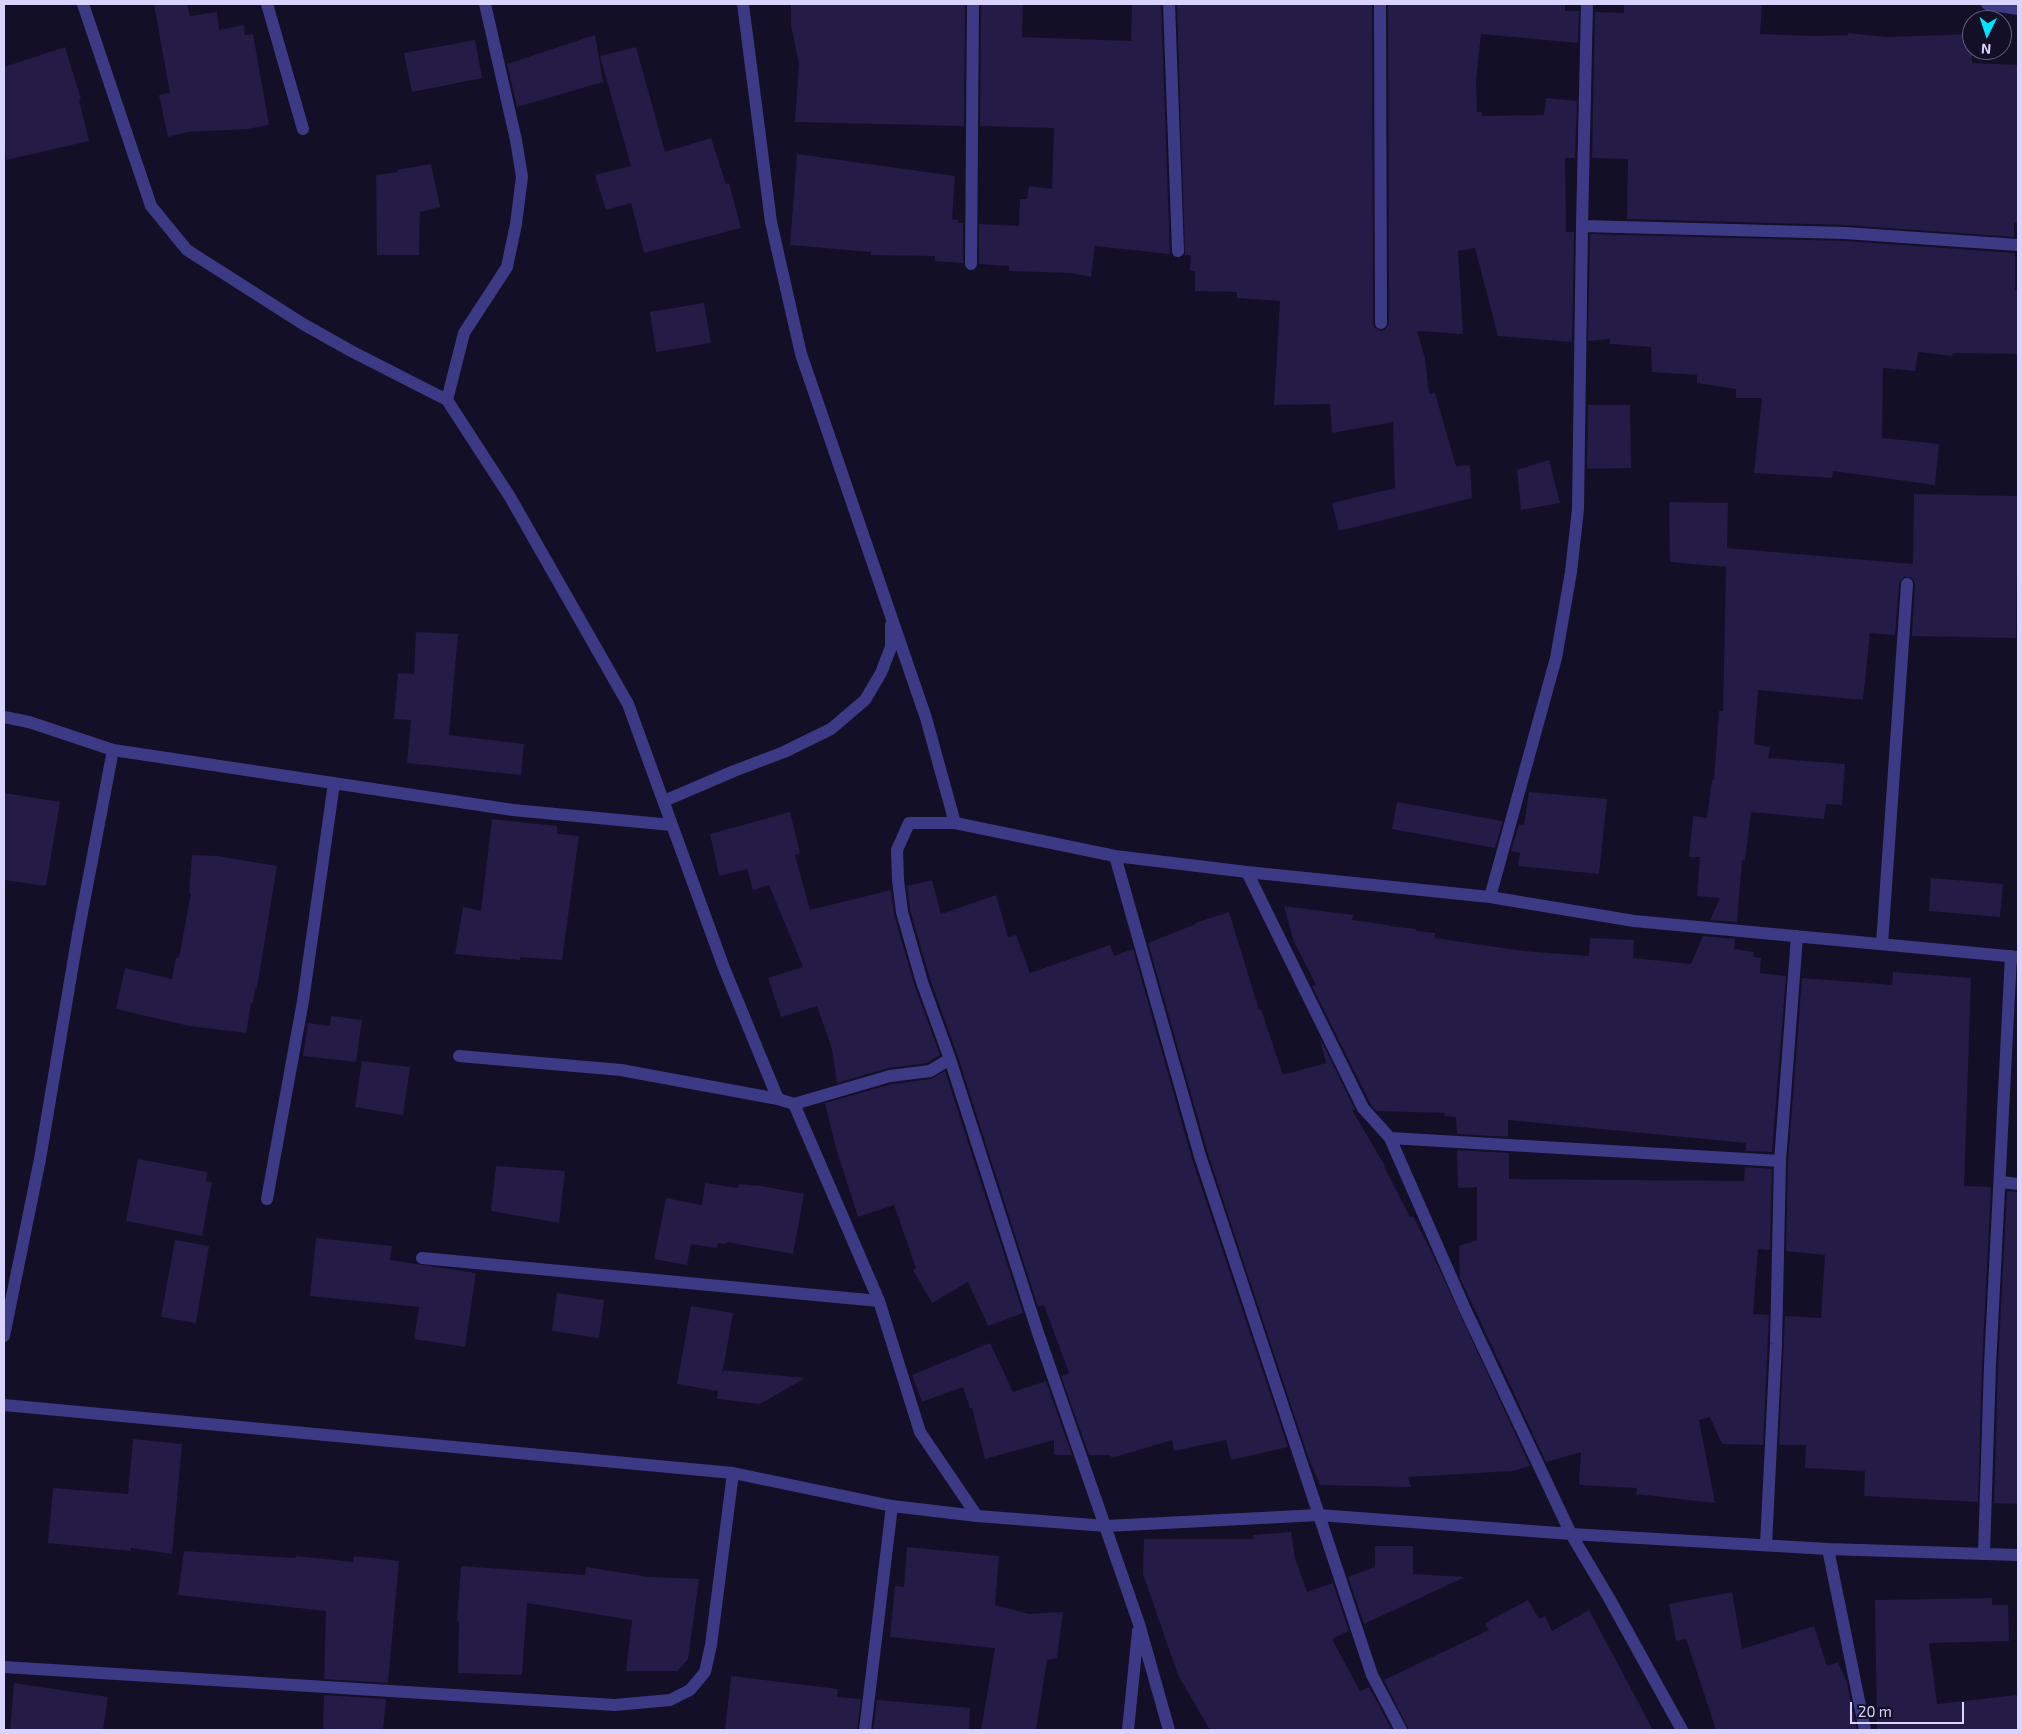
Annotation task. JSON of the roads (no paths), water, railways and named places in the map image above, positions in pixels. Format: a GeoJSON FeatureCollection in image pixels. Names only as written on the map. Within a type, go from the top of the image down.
{"type":"FeatureCollection","features":[{"type":"Feature","properties":{"kind":"street"},"geometry":{"type":"LineString","coordinates":[[83,4],[151,206],[187,250],[303,324],[351,352],[447,400],[510,497],[628,704],[724,968],[778,1099]]}},
{"type":"Feature","properties":{"kind":"street"},"geometry":{"type":"LineString","coordinates":[[267,4],[302,129]]}},
{"type":"Feature","properties":{"kind":"street"},"geometry":{"type":"LineString","coordinates":[[447,400],[464,333],[507,267],[516,224],[522,177],[516,140],[485,4]]}},
{"type":"Feature","properties":{"kind":"street"},"geometry":{"type":"LineString","coordinates":[[742,4],[771,222],[801,354],[926,718],[955,823]]}},
{"type":"Feature","properties":{"kind":"street"},"geometry":{"type":"LineString","coordinates":[[971,264],[973,4]]}},
{"type":"Feature","properties":{"kind":"street"},"geometry":{"type":"LineString","coordinates":[[1169,4],[1178,251]]}},
{"type":"Feature","properties":{"kind":"street"},"geometry":{"type":"LineString","coordinates":[[1380,4],[1381,323]]}},
{"type":"Feature","properties":{"kind":"street"},"geometry":{"type":"LineString","coordinates":[[1490,897],[1556,658],[1571,572],[1578,509],[1587,4]]}},
{"type":"Feature","properties":{"kind":"street"},"geometry":{"type":"LineString","coordinates":[[1994,4],[2018,9]]}},
{"type":"Feature","properties":{"kind":"street"},"geometry":{"type":"LineString","coordinates":[[1582,226],[1845,233],[2018,245]]}},
{"type":"Feature","properties":{"kind":"street"},"geometry":{"type":"LineString","coordinates":[[1882,944],[1907,584]]}},
{"type":"Feature","properties":{"kind":"street"},"geometry":{"type":"LineString","coordinates":[[664,801],[784,752],[831,729],[865,700],[881,673],[891,647],[891,618]]}},
{"type":"Feature","properties":{"kind":"street"},"geometry":{"type":"LineString","coordinates":[[4,718],[29,722],[113,750],[513,810],[672,826]]}},
{"type":"Feature","properties":{"kind":"street"},"geometry":{"type":"LineString","coordinates":[[4,1336],[40,1159],[76,944],[113,750]]}},
{"type":"Feature","properties":{"kind":"street"},"geometry":{"type":"LineString","coordinates":[[268,1199],[303,1001],[334,783]]}},
{"type":"Feature","properties":{"kind":"street"},"geometry":{"type":"LineString","coordinates":[[1169,1730],[1139,1624],[1038,1333],[950,1059],[922,982],[902,912],[898,880],[897,850],[909,823],[955,823],[1115,856],[1247,872],[1490,897],[1634,921],[2015,956],[1990,1365],[1984,1553]]}},
{"type":"Feature","properties":{"kind":"street"},"geometry":{"type":"LineString","coordinates":[[1115,856],[1200,1156],[1372,1675],[1401,1730]]}},
{"type":"Feature","properties":{"kind":"street"},"geometry":{"type":"LineString","coordinates":[[1247,872],[1363,1108],[1390,1138],[1465,1309],[1572,1534],[1682,1730]]}},
{"type":"Feature","properties":{"kind":"street"},"geometry":{"type":"LineString","coordinates":[[1766,1544],[1776,1344],[1780,1161],[1797,936]]}},
{"type":"Feature","properties":{"kind":"street"},"geometry":{"type":"LineString","coordinates":[[459,1056],[621,1070],[778,1099],[794,1104],[890,1076],[930,1071],[950,1059]]}},
{"type":"Feature","properties":{"kind":"street"},"geometry":{"type":"LineString","coordinates":[[794,1104],[879,1301],[920,1432],[977,1516]]}},
{"type":"Feature","properties":{"kind":"street"},"geometry":{"type":"LineString","coordinates":[[1390,1138],[1780,1161]]}},
{"type":"Feature","properties":{"kind":"street"},"geometry":{"type":"LineString","coordinates":[[2001,1182],[2018,1184]]}},
{"type":"Feature","properties":{"kind":"street"},"geometry":{"type":"LineString","coordinates":[[422,1258],[879,1301]]}},
{"type":"Feature","properties":{"kind":"street"},"geometry":{"type":"LineString","coordinates":[[4,1405],[733,1472],[892,1506],[977,1516],[1106,1526],[1319,1515],[1572,1534],[1828,1549],[2018,1555]]}},
{"type":"Feature","properties":{"kind":"street"},"geometry":{"type":"LineString","coordinates":[[4,1667],[615,1705],[670,1700],[690,1690],[705,1672],[711,1645],[733,1472]]}},
{"type":"Feature","properties":{"kind":"street"},"geometry":{"type":"LineString","coordinates":[[865,1730],[892,1506]]}},
{"type":"Feature","properties":{"kind":"street"},"geometry":{"type":"LineString","coordinates":[[1828,1549],[1865,1730]]}},
{"type":"Feature","properties":{"kind":"street"},"geometry":{"type":"LineString","coordinates":[[1128,1730],[1139,1624]]}}]}
